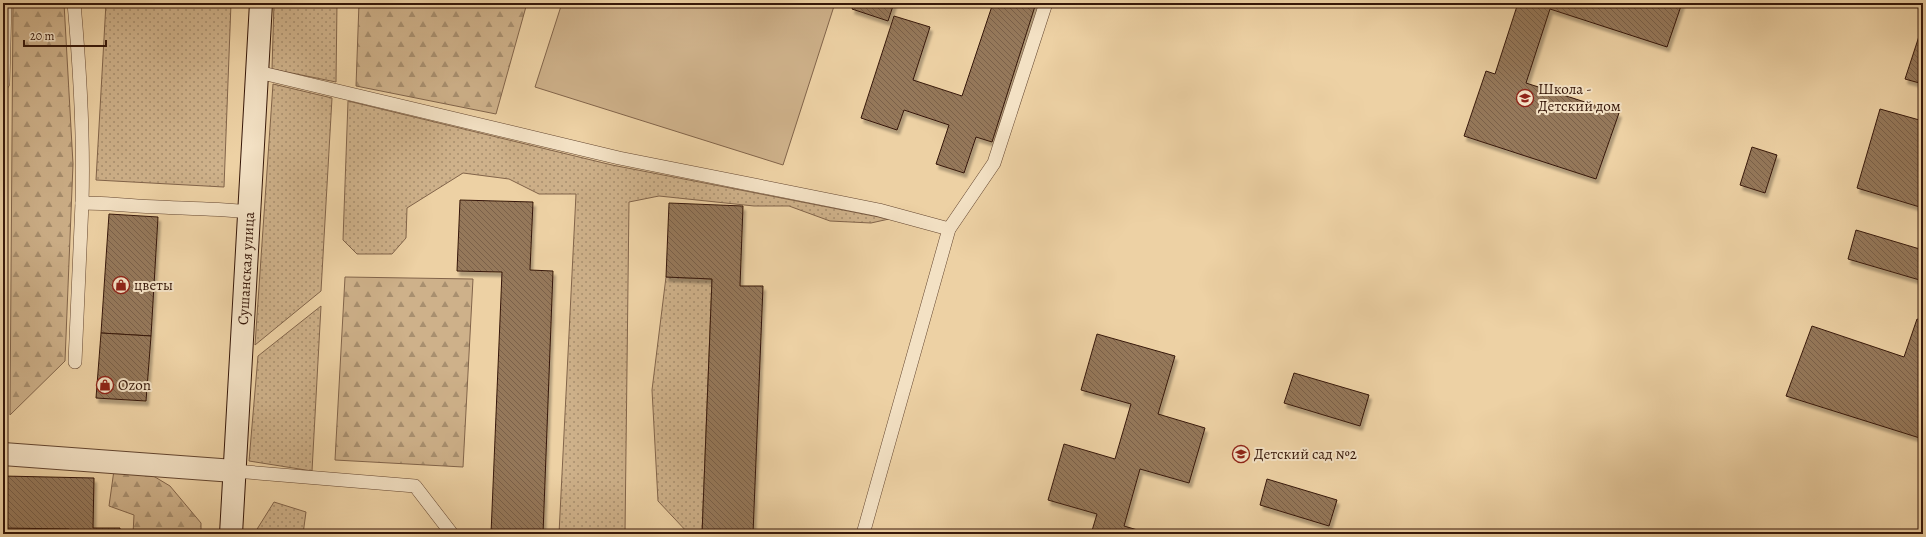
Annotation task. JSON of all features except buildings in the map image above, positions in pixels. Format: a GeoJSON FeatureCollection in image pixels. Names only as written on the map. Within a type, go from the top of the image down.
{"type":"FeatureCollection","features":[{"type":"Feature","properties":{"kind":"main road","name":"Сушанская улица"},"geometry":{"type":"LineString","coordinates":[[231,534],[261,3]]}},
{"type":"Feature","properties":{"kind":"main road"},"geometry":{"type":"LineString","coordinates":[[3,454],[234,471]]}},
{"type":"Feature","properties":{"kind":"lane"},"geometry":{"type":"LineString","coordinates":[[3,83],[5,3]]}},
{"type":"Feature","properties":{"kind":"lane"},"geometry":{"type":"LineString","coordinates":[[74,3],[79,62],[83,162],[75,362]]}},
{"type":"Feature","properties":{"kind":"lane"},"geometry":{"type":"LineString","coordinates":[[863,534],[949,229],[994,164],[1046,3]]}},
{"type":"Feature","properties":{"kind":"lane"},"geometry":{"type":"LineString","coordinates":[[258,72],[618,158],[879,210],[949,229]]}},
{"type":"Feature","properties":{"kind":"lane"},"geometry":{"type":"LineString","coordinates":[[82,203],[221,208],[249,212]]}},
{"type":"Feature","properties":{"kind":"lane"},"geometry":{"type":"LineString","coordinates":[[234,471],[414,486],[452,534]]}},
{"type":"Feature","properties":{"kind":"green space"},"geometry":{"type":"Polygon","coordinates":[[[13,3],[64,3],[73,164],[65,361],[10,415],[13,3]]]}},
{"type":"Feature","properties":{"kind":"green space"},"geometry":{"type":"Polygon","coordinates":[[[106,3],[231,3],[224,187],[96,180],[106,3]]]}},
{"type":"Feature","properties":{"kind":"green space"},"geometry":{"type":"Polygon","coordinates":[[[274,3],[337,3],[336,82],[272,69],[274,3]]]}},
{"type":"Feature","properties":{"kind":"green space"},"geometry":{"type":"Polygon","coordinates":[[[359,3],[527,3],[496,114],[356,86],[359,3]]]}},
{"type":"Feature","properties":{"kind":"green space"},"geometry":{"type":"Polygon","coordinates":[[[562,3],[835,3],[783,165],[535,87],[562,3]]]}},
{"type":"Feature","properties":{"kind":"green space"},"geometry":{"type":"Polygon","coordinates":[[[273,84],[332,98],[321,291],[255,345],[273,84]]]}},
{"type":"Feature","properties":{"kind":"green space"},"geometry":{"type":"Polygon","coordinates":[[[348,101],[612,165],[889,219],[871,223],[830,221],[789,206],[754,206],[659,196],[629,202],[625,534],[559,534],[576,194],[539,194],[509,179],[463,173],[407,208],[406,238],[392,254],[357,254],[343,240],[348,101]]]}},
{"type":"Feature","properties":{"kind":"green space"},"geometry":{"type":"Polygon","coordinates":[[[345,277],[473,279],[463,467],[335,460],[345,277]]]}},
{"type":"Feature","properties":{"kind":"green space"},"geometry":{"type":"Polygon","coordinates":[[[666,277],[712,279],[702,534],[689,534],[658,501],[652,390],[666,277]]]}},
{"type":"Feature","properties":{"kind":"green space"},"geometry":{"type":"Polygon","coordinates":[[[321,306],[312,471],[249,461],[258,356],[321,306]]]}},
{"type":"Feature","properties":{"kind":"green space"},"geometry":{"type":"Polygon","coordinates":[[[114,470],[145,471],[170,486],[201,523],[201,534],[133,534],[134,515],[109,506],[114,470]]]}},
{"type":"Feature","properties":{"kind":"green space"},"geometry":{"type":"Polygon","coordinates":[[[274,502],[306,512],[303,534],[254,534],[274,502]]]}},
{"type":"Feature","properties":{"kind":"place","name":"Школа - Детский дом"},"geometry":{"type":"Point","coordinates":[1525,98]}},
{"type":"Feature","properties":{"kind":"place","name":"цветы"},"geometry":{"type":"Point","coordinates":[121,285]}},
{"type":"Feature","properties":{"kind":"place","name":"Ozon"},"geometry":{"type":"Point","coordinates":[105,385]}},
{"type":"Feature","properties":{"kind":"place","name":"Детский сад №2"},"geometry":{"type":"Point","coordinates":[1241,454]}}]}
